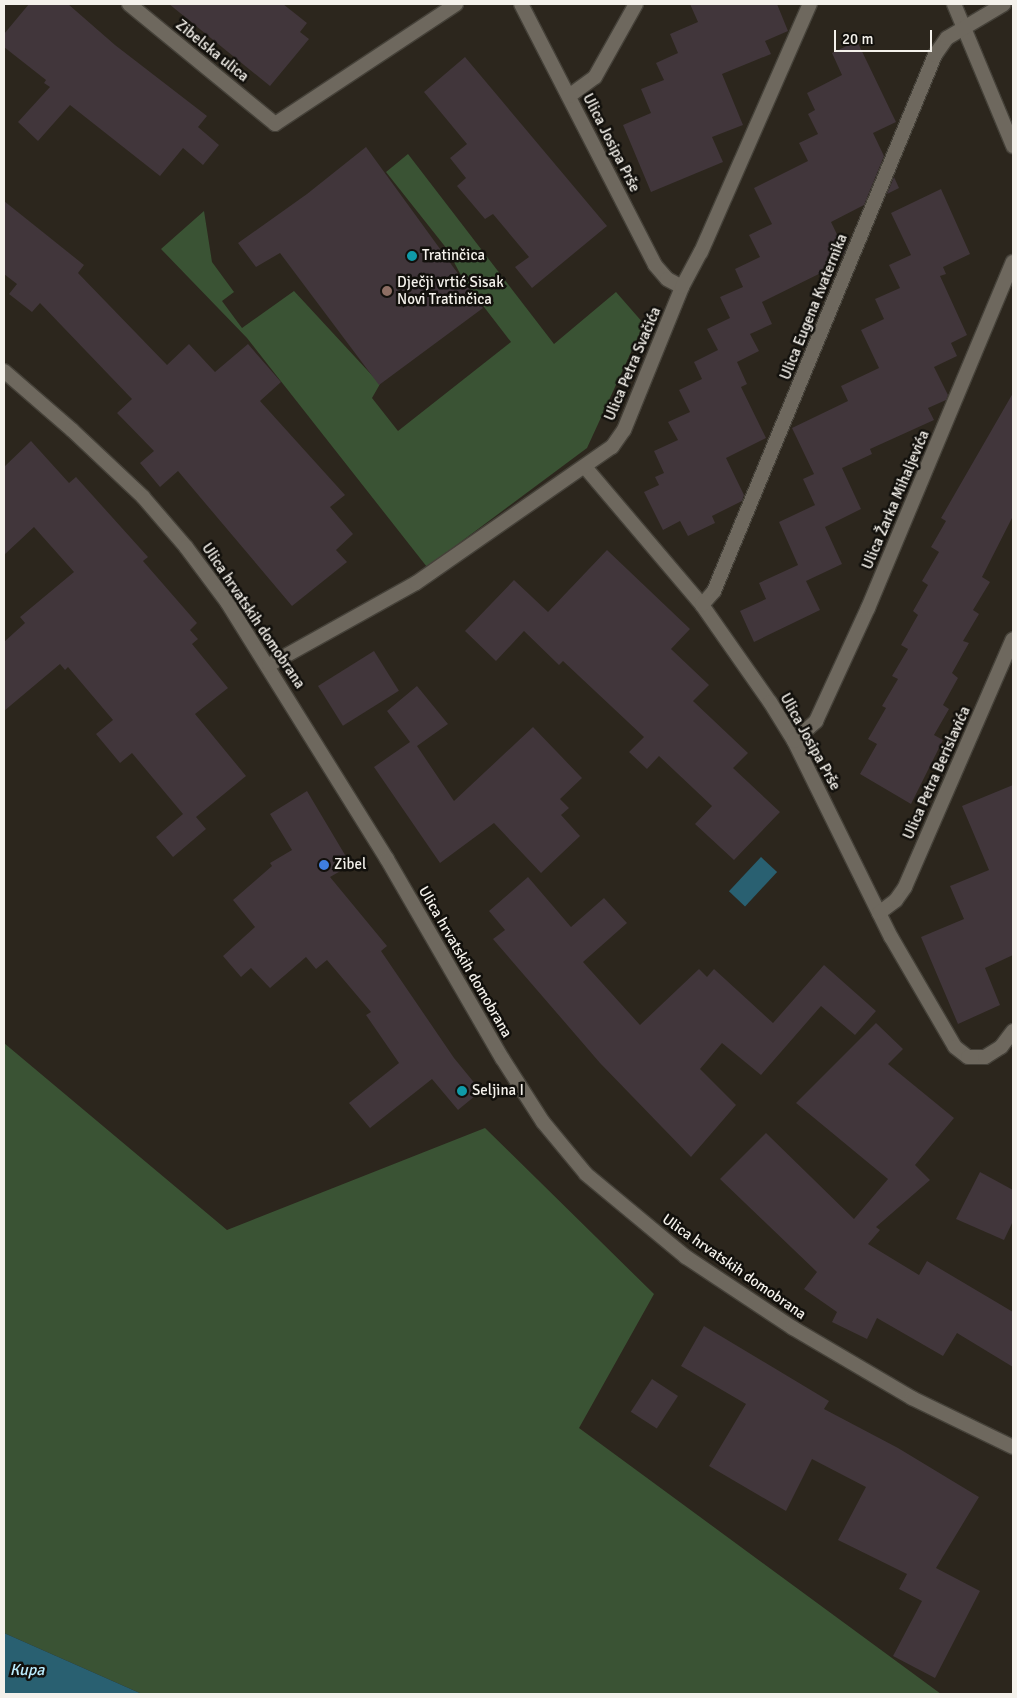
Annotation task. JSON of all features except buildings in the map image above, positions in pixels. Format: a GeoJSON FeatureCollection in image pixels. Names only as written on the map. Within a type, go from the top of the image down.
{"type":"FeatureCollection","features":[{"type":"Feature","properties":{"kind":"street","name":"Zibelska ulica"},"geometry":{"type":"LineString","coordinates":[[129,4],[276,124],[456,4]]}},
{"type":"Feature","properties":{"kind":"street","name":"Ulica Josipa Prše"},"geometry":{"type":"LineString","coordinates":[[521,4],[655,265],[667,279],[682,287]]}},
{"type":"Feature","properties":{"kind":"street"},"geometry":{"type":"LineString","coordinates":[[569,96],[595,77],[636,4]]}},
{"type":"Feature","properties":{"kind":"street","name":"Ulica Petra Svačića"},"geometry":{"type":"LineString","coordinates":[[269,665],[416,583],[612,447],[624,430],[682,287],[702,252],[810,4]]}},
{"type":"Feature","properties":{"kind":"street"},"geometry":{"type":"LineString","coordinates":[[954,4],[1013,146]]}},
{"type":"Feature","properties":{"kind":"street","name":"Ulica Eugena Kvaternika"},"geometry":{"type":"LineString","coordinates":[[702,605],[714,591],[935,55],[947,38],[1004,4]]}},
{"type":"Feature","properties":{"kind":"street","name":"Ulica Žarka Mihaljevića"},"geometry":{"type":"LineString","coordinates":[[794,741],[816,721],[864,617],[1013,262]]}},
{"type":"Feature","properties":{"kind":"street","name":"Ulica hrvatskih domobrana"},"geometry":{"type":"LineString","coordinates":[[4,371],[79,436],[143,497],[186,547],[269,665],[502,1058],[543,1122],[586,1174],[686,1257],[793,1328],[912,1398],[1013,1446]]}},
{"type":"Feature","properties":{"kind":"street","name":"Ulica Josipa Prše"},"geometry":{"type":"LineString","coordinates":[[585,467],[702,605],[741,658],[794,741],[879,913],[935,1016],[955,1047],[968,1057],[993,1054],[1013,1031]]}},
{"type":"Feature","properties":{"kind":"street","name":"Ulica Petra Berislavića"},"geometry":{"type":"LineString","coordinates":[[879,913],[896,900],[905,887],[1013,638]]}},
{"type":"Feature","properties":{"kind":"green space"},"geometry":{"type":"Polygon","coordinates":[[[408,154],[554,344],[616,292],[644,324],[587,448],[427,567],[247,338],[161,249],[204,211],[212,262],[234,292],[222,301],[242,328],[294,291],[380,384],[372,398],[398,431],[511,342],[464,281],[447,249],[386,172],[408,154]]]}},
{"type":"Feature","properties":{"kind":"green space"},"geometry":{"type":"Polygon","coordinates":[[[4,1043],[227,1230],[485,1128],[654,1294],[579,1428],[941,1694],[142,1694],[4,1633],[4,1043]]]}},
{"type":"Feature","properties":{"kind":"water"},"geometry":{"type":"Polygon","coordinates":[[[761,857],[777,872],[745,906],[729,891],[761,857]]]}},
{"type":"Feature","properties":{"kind":"water","name":"Kupa"},"geometry":{"type":"Polygon","coordinates":[[[4,1633],[142,1694],[4,1694],[4,1633]]]}},
{"type":"Feature","properties":{"kind":"place","name":"Tratinčica"},"geometry":{"type":"Point","coordinates":[412,256]}},
{"type":"Feature","properties":{"kind":"place","name":"Dječji vrtić Sisak Novi Tratinčica"},"geometry":{"type":"Point","coordinates":[387,291]}},
{"type":"Feature","properties":{"kind":"place","name":"Zibel"},"geometry":{"type":"Point","coordinates":[324,865]}},
{"type":"Feature","properties":{"kind":"place","name":"Seljina I"},"geometry":{"type":"Point","coordinates":[462,1091]}}]}
